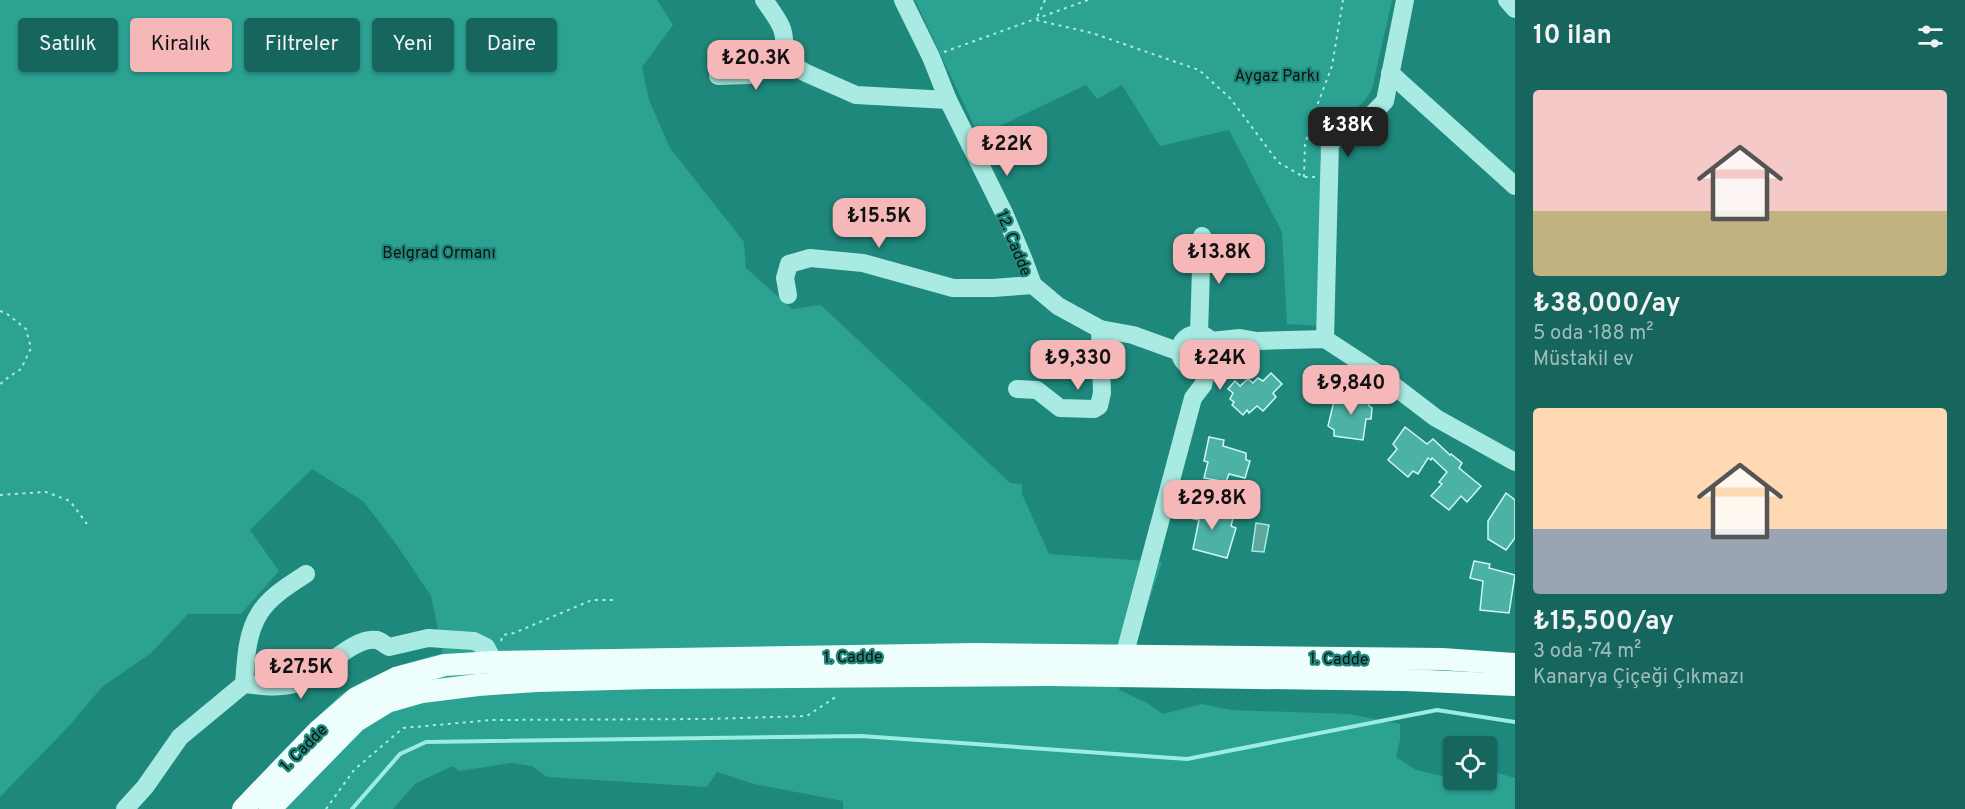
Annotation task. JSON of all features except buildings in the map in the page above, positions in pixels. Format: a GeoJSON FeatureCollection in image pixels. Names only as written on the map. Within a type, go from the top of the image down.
{"type":"FeatureCollection","features":[{"type":"Feature","properties":{"kind":"main road","name":"1. Cadde"},"geometry":{"type":"LineString","coordinates":[[244,809],[318,731],[356,698],[396,678],[445,665],[493,664],[536,681],[1442,659],[1515,664]]}},
{"type":"Feature","properties":{"kind":"main road","name":"1. Cadde"},"geometry":{"type":"LineString","coordinates":[[270,809],[356,720],[387,702],[422,692],[493,664]]}},
{"type":"Feature","properties":{"kind":"main road","name":"1. Cadde"},"geometry":{"type":"LineString","coordinates":[[1121,665],[1515,685]]}},
{"type":"Feature","properties":{"kind":"street"},"geometry":{"type":"LineString","coordinates":[[764,0],[783,28],[784,60]]}},
{"type":"Feature","properties":{"kind":"street","name":"12. Cadde"},"geometry":{"type":"LineString","coordinates":[[903,0],[931,57],[948,100],[1004,213],[1033,285],[1058,306],[1100,329],[1133,335],[1158,333],[1197,350]]}},
{"type":"Feature","properties":{"kind":"street"},"geometry":{"type":"LineString","coordinates":[[1325,339],[1330,142],[1364,123],[1385,101],[1405,0]]}},
{"type":"Feature","properties":{"kind":"street"},"geometry":{"type":"LineString","coordinates":[[1507,0],[1515,9]]}},
{"type":"Feature","properties":{"kind":"street"},"geometry":{"type":"LineString","coordinates":[[718,76],[749,75],[784,60]]}},
{"type":"Feature","properties":{"kind":"street"},"geometry":{"type":"LineString","coordinates":[[784,60],[806,74],[856,95],[948,100]]}},
{"type":"Feature","properties":{"kind":"street"},"geometry":{"type":"LineString","coordinates":[[1390,73],[1515,186]]}},
{"type":"Feature","properties":{"kind":"street"},"geometry":{"type":"LineString","coordinates":[[1121,665],[1193,398],[1203,385],[1197,350],[1202,236]]}},
{"type":"Feature","properties":{"kind":"street"},"geometry":{"type":"LineString","coordinates":[[788,295],[785,278],[789,264],[810,258],[863,263],[953,288],[1033,285]]}},
{"type":"Feature","properties":{"kind":"street"},"geometry":{"type":"LineString","coordinates":[[1017,389],[1037,390],[1060,408],[1094,409],[1099,406],[1102,393],[1100,329]]}},
{"type":"Feature","properties":{"kind":"street"},"geometry":{"type":"LineString","coordinates":[[1197,350],[1236,351],[1257,341],[1325,339],[1377,373],[1436,418],[1515,462]]}},
{"type":"Feature","properties":{"kind":"street"},"geometry":{"type":"LineString","coordinates":[[125,809],[145,787],[180,737],[244,684],[248,642],[259,614],[281,591],[306,574]]}},
{"type":"Feature","properties":{"kind":"street"},"geometry":{"type":"LineString","coordinates":[[244,684],[274,687],[300,682],[354,646],[366,641],[378,640],[389,647],[428,639],[474,641],[493,664]]}},
{"type":"Feature","properties":{"kind":"path"},"geometry":{"type":"LineString","coordinates":[[1036,20],[1045,0]]}},
{"type":"Feature","properties":{"kind":"path"},"geometry":{"type":"LineString","coordinates":[[931,57],[1088,0]]}},
{"type":"Feature","properties":{"kind":"path"},"geometry":{"type":"LineString","coordinates":[[1304,177],[1305,144],[1332,66],[1343,0]]}},
{"type":"Feature","properties":{"kind":"path"},"geometry":{"type":"LineString","coordinates":[[1036,20],[1092,33],[1199,70],[1230,98],[1278,162],[1304,177],[1330,177]]}},
{"type":"Feature","properties":{"kind":"path"},"geometry":{"type":"LineString","coordinates":[[0,311],[26,329],[31,348],[21,369],[0,385]]}},
{"type":"Feature","properties":{"kind":"path"},"geometry":{"type":"LineString","coordinates":[[0,495],[46,492],[69,501],[87,524]]}},
{"type":"Feature","properties":{"kind":"path"},"geometry":{"type":"LineString","coordinates":[[493,664],[502,644],[503,635],[514,633],[585,603],[599,599],[615,600]]}},
{"type":"Feature","properties":{"kind":"path"},"geometry":{"type":"LineString","coordinates":[[326,809],[354,770],[403,728],[492,720],[807,716],[843,691]]}},
{"type":"Feature","properties":{"kind":"green space","name":"Belgrad Ormanı"},"geometry":{"type":"Polygon","coordinates":[[[0,0],[657,0],[673,25],[642,67],[649,100],[670,148],[744,242],[746,268],[792,309],[821,305],[1010,483],[1022,484],[1022,494],[1049,554],[1162,562],[1119,690],[1147,703],[1163,714],[1202,704],[1231,710],[1349,714],[1400,724],[1400,740],[1396,757],[1416,770],[1443,776],[1443,790],[1497,790],[1497,773],[1515,778],[1515,809],[843,809],[843,801],[754,784],[717,772],[707,787],[547,777],[532,766],[511,763],[459,771],[452,766],[415,784],[393,809],[270,809],[250,790],[283,751],[341,694],[363,681],[400,665],[443,653],[431,596],[394,541],[363,501],[312,469],[250,530],[279,571],[241,614],[188,614],[151,653],[102,687],[69,726],[0,797],[0,0]]]}},
{"type":"Feature","properties":{"kind":"green space","name":"Aygaz Parkı"},"geometry":{"type":"Polygon","coordinates":[[[915,0],[1392,0],[1372,89],[1357,108],[1324,132],[1320,156],[1320,326],[1287,324],[1282,232],[1229,130],[1160,146],[1122,85],[1097,99],[1086,85],[979,136],[915,0]]]}},
{"type":"Feature","properties":{"kind":"water"},"geometry":{"type":"Polygon","coordinates":[[[1256,523],[1269,525],[1264,552],[1252,551],[1256,523]]]}},
{"type":"Feature","properties":{"kind":"waterway"},"geometry":{"type":"LineString","coordinates":[[352,809],[400,754],[426,742],[861,736],[1187,759],[1437,710],[1515,722]]}}]}
